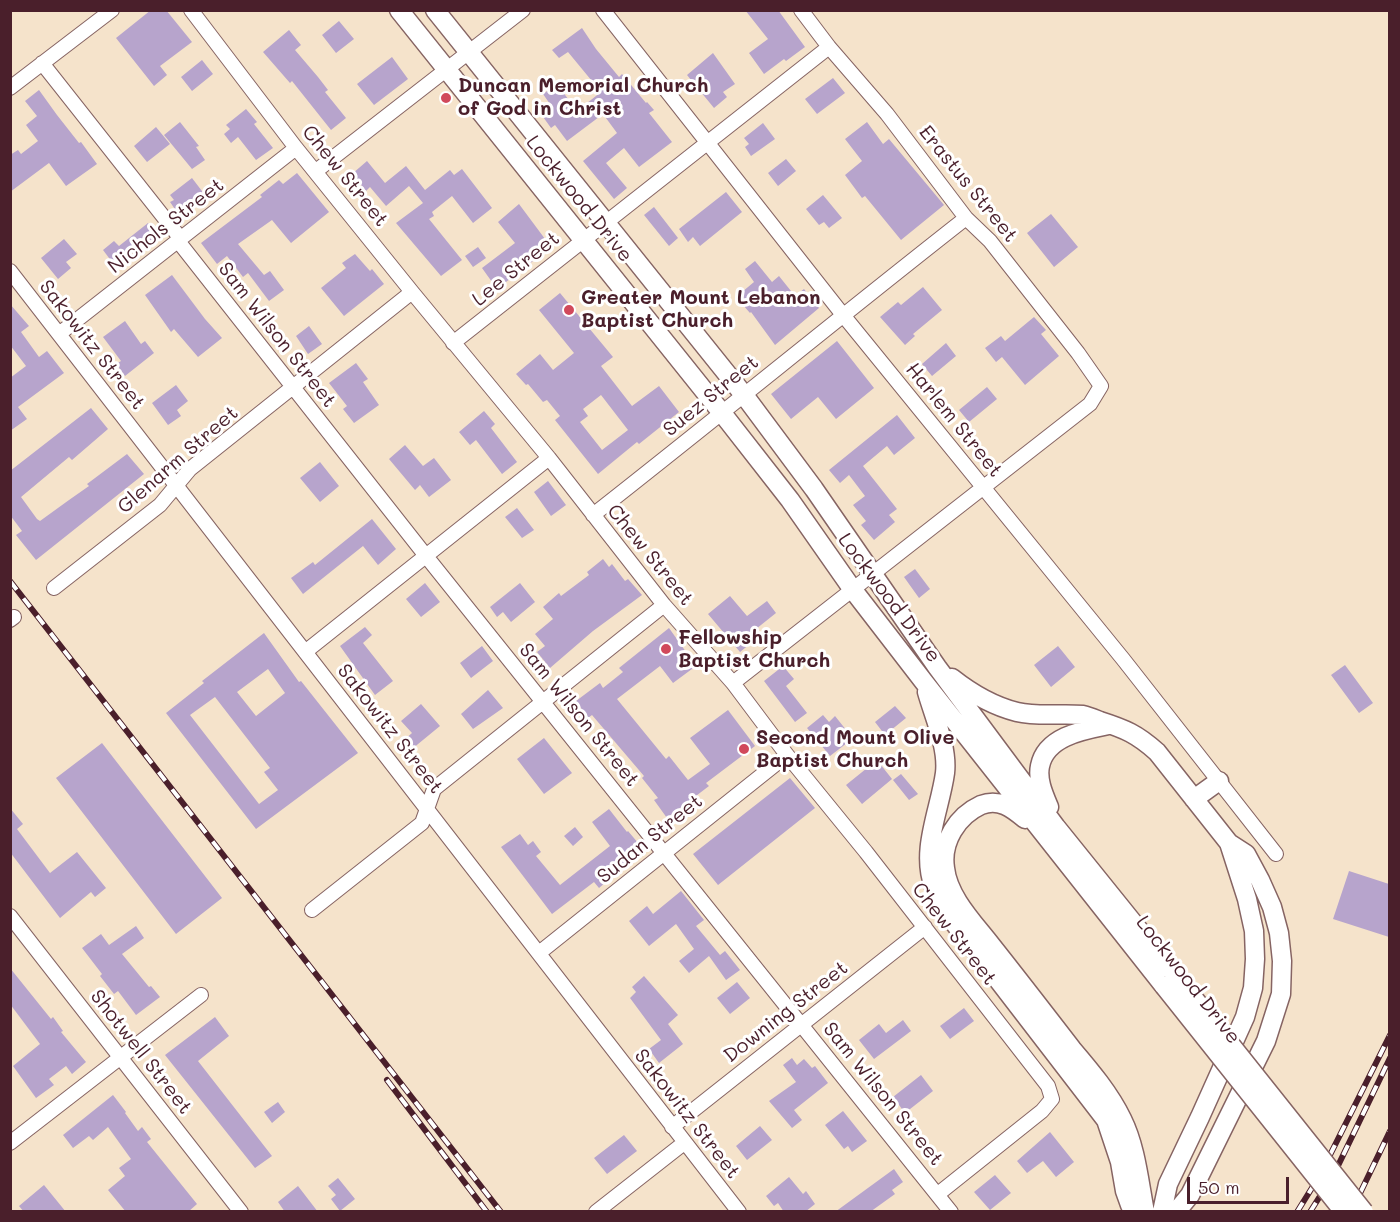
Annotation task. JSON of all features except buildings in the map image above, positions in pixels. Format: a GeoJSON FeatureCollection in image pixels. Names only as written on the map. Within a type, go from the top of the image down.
{"type":"FeatureCollection","features":[{"type":"Feature","properties":{"kind":"main road","name":"Lockwood Drive"},"geometry":{"type":"LineString","coordinates":[[399,10],[722,413],[924,682],[1052,832],[1168,979],[1344,1212]]}},
{"type":"Feature","properties":{"kind":"main road","name":"Lockwood Drive"},"geometry":{"type":"LineString","coordinates":[[435,10],[744,395],[874,574],[1052,832]]}},
{"type":"Feature","properties":{"kind":"main road"},"geometry":{"type":"LineString","coordinates":[[937,667],[995,705],[1019,712],[1056,716],[1083,715],[1127,730],[1157,752],[1229,843],[1246,854],[1272,907],[1279,933],[1282,961],[1281,994],[1266,1041],[1190,1196],[1176,1212]]}},
{"type":"Feature","properties":{"kind":"main road"},"geometry":{"type":"LineString","coordinates":[[924,682],[944,753],[945,772],[930,850],[933,886],[949,916],[1106,1120],[1120,1162],[1125,1191],[1135,1212]]}},
{"type":"Feature","properties":{"kind":"main road"},"geometry":{"type":"LineString","coordinates":[[1052,832],[1040,783],[1040,766],[1048,750],[1075,732],[1111,724]]}},
{"type":"Feature","properties":{"kind":"main road"},"geometry":{"type":"LineString","coordinates":[[1194,799],[1219,781]]}},
{"type":"Feature","properties":{"kind":"main road"},"geometry":{"type":"LineString","coordinates":[[1052,832],[1008,805],[988,802],[973,809],[958,822],[944,851],[945,869],[951,888],[970,919],[1095,1078],[1122,1118],[1132,1147],[1145,1212]]}},
{"type":"Feature","properties":{"kind":"main road"},"geometry":{"type":"LineString","coordinates":[[1162,1212],[1168,1184],[1245,1017],[1253,988],[1256,959],[1254,931],[1247,899],[1229,843]]}},
{"type":"Feature","properties":{"kind":"main road","name":"Lockwood Drive"},"geometry":{"type":"LineString","coordinates":[[1168,979],[1364,1212]]}},
{"type":"Feature","properties":{"kind":"main road"},"geometry":{"type":"LineString","coordinates":[[1168,1184],[1190,1196]]}},
{"type":"Feature","properties":{"kind":"street"},"geometry":{"type":"LineString","coordinates":[[10,88],[112,10]]}},
{"type":"Feature","properties":{"kind":"street","name":"Chew Street"},"geometry":{"type":"LineString","coordinates":[[191,10],[296,148],[549,458],[664,605],[733,683],[1048,1086],[1052,1099],[1042,1111],[938,1194]]}},
{"type":"Feature","properties":{"kind":"street"},"geometry":{"type":"LineString","coordinates":[[316,171],[523,10]]}},
{"type":"Feature","properties":{"kind":"street","name":"Harlem Street"},"geometry":{"type":"LineString","coordinates":[[603,10],[843,315],[1276,854]]}},
{"type":"Feature","properties":{"kind":"street","name":"Erastus Street"},"geometry":{"type":"LineString","coordinates":[[801,10],[829,47],[887,114],[966,218],[990,241],[1101,386],[1090,404],[983,487]]}},
{"type":"Feature","properties":{"kind":"street","name":"Lee Street"},"geometry":{"type":"LineString","coordinates":[[453,343],[829,47]]}},
{"type":"Feature","properties":{"kind":"street","name":"Sam Wilson Street"},"geometry":{"type":"LineString","coordinates":[[42,63],[426,556],[951,1212]]}},
{"type":"Feature","properties":{"kind":"street","name":"Nichols Street"},"geometry":{"type":"LineString","coordinates":[[59,334],[296,148]]}},
{"type":"Feature","properties":{"kind":"street","name":"Suez Street"},"geometry":{"type":"LineString","coordinates":[[593,515],[966,218]]}},
{"type":"Feature","properties":{"kind":"street","name":"Sakowitz Street"},"geometry":{"type":"LineString","coordinates":[[10,271],[739,1212]]}},
{"type":"Feature","properties":{"kind":"street","name":"Glenarm Street"},"geometry":{"type":"LineString","coordinates":[[54,588],[160,505],[190,470],[412,292]]}},
{"type":"Feature","properties":{"kind":"street"},"geometry":{"type":"LineString","coordinates":[[305,651],[549,458]]}},
{"type":"Feature","properties":{"kind":"street"},"geometry":{"type":"LineString","coordinates":[[733,683],[983,487]]}},
{"type":"Feature","properties":{"kind":"street"},"geometry":{"type":"LineString","coordinates":[[312,910],[422,823],[434,789],[544,704],[664,605]]}},
{"type":"Feature","properties":{"kind":"street","name":"Sudan Street"},"geometry":{"type":"LineString","coordinates":[[540,953],[787,755]]}},
{"type":"Feature","properties":{"kind":"street","name":"Shotwell Street"},"geometry":{"type":"LineString","coordinates":[[10,916],[241,1212]]}},
{"type":"Feature","properties":{"kind":"street","name":"Downing Street"},"geometry":{"type":"LineString","coordinates":[[672,1127],[925,927]]}},
{"type":"Feature","properties":{"kind":"street"},"geometry":{"type":"LineString","coordinates":[[10,1143],[201,995]]}},
{"type":"Feature","properties":{"kind":"street"},"geometry":{"type":"LineString","coordinates":[[596,1212],[684,1143]]}},
{"type":"Feature","properties":{"kind":"railway"},"geometry":{"type":"LineString","coordinates":[[10,581],[501,1212]]}},
{"type":"Feature","properties":{"kind":"railway"},"geometry":{"type":"LineString","coordinates":[[1297,1212],[1320,1175],[1390,1035]]}},
{"type":"Feature","properties":{"kind":"railway"},"geometry":{"type":"LineString","coordinates":[[1310,1212],[1334,1174],[1390,1058]]}},
{"type":"Feature","properties":{"kind":"railway"},"geometry":{"type":"LineString","coordinates":[[387,1080],[487,1212]]}},
{"type":"Feature","properties":{"kind":"railway"},"geometry":{"type":"LineString","coordinates":[[1351,1212],[1390,1131]]}},
{"type":"Feature","properties":{"kind":"place","name":"Duncan Memorial Church of God in Christ"},"geometry":{"type":"Point","coordinates":[446,98]}},
{"type":"Feature","properties":{"kind":"place","name":"Greater Mount Lebanon Baptist Church"},"geometry":{"type":"Point","coordinates":[569,310]}},
{"type":"Feature","properties":{"kind":"place","name":"Fellowship Baptist Church"},"geometry":{"type":"Point","coordinates":[666,649]}},
{"type":"Feature","properties":{"kind":"place","name":"Second Mount Olive Baptist Church"},"geometry":{"type":"Point","coordinates":[744,749]}}]}
